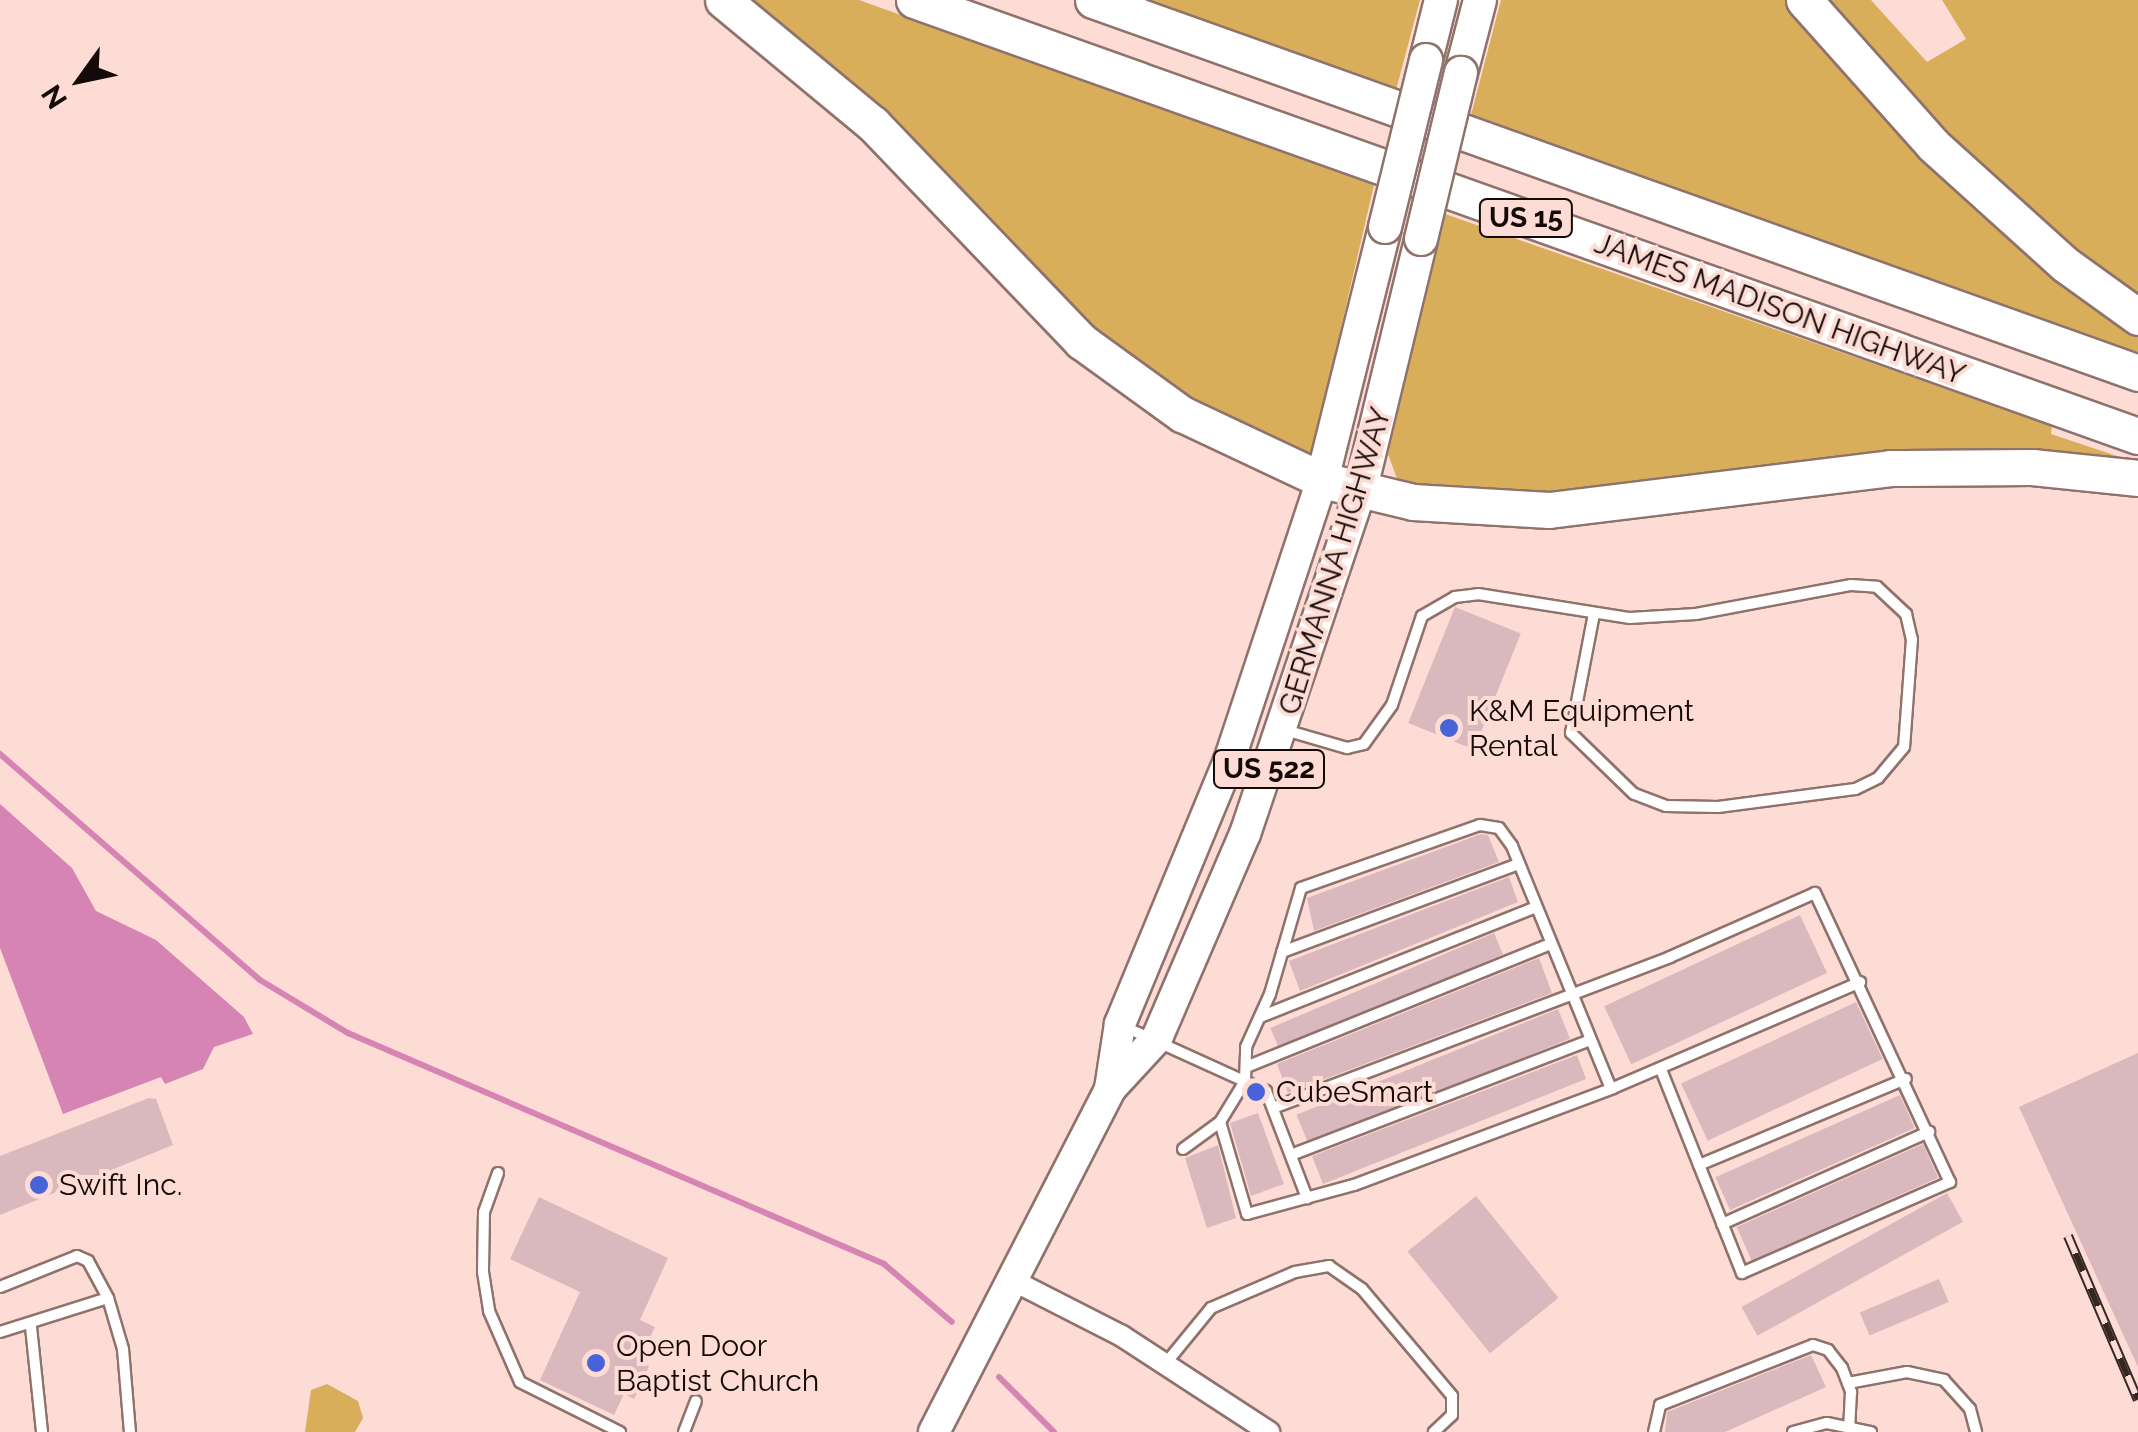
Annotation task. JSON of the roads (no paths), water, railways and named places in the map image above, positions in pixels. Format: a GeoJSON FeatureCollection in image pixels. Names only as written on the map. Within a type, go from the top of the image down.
{"type":"FeatureCollection","features":[{"type":"Feature","properties":{"kind":"highway"},"geometry":{"type":"LineString","coordinates":[[722,0],[873,124],[1081,341],[1182,414],[1322,480],[1413,502],[1549,510],[1890,468],[2032,467],[2138,478]]}},
{"type":"Feature","properties":{"kind":"highway","name":"JAMES MADISON HIGHWAY"},"geometry":{"type":"LineString","coordinates":[[914,0],[2138,436]]}},
{"type":"Feature","properties":{"kind":"highway","name":"JAMES MADISON HIGHWAY"},"geometry":{"type":"LineString","coordinates":[[1093,0],[2138,373]]}},
{"type":"Feature","properties":{"kind":"highway","name":"GERMANNA HIGHWAY"},"geometry":{"type":"LineString","coordinates":[[1322,480],[1441,0]]}},
{"type":"Feature","properties":{"kind":"highway","name":"GERMANNA HIGHWAY"},"geometry":{"type":"LineString","coordinates":[[1360,492],[1480,0]]}},
{"type":"Feature","properties":{"kind":"highway"},"geometry":{"type":"LineString","coordinates":[[1804,0],[1933,145],[2066,264],[2138,318]]}},
{"type":"Feature","properties":{"kind":"main road","name":"GERMANNA HIGHWAY"},"geometry":{"type":"LineString","coordinates":[[1110,1089],[1120,1024],[1229,762],[1322,480]]}},
{"type":"Feature","properties":{"kind":"main road","name":"GERMANNA HIGHWAY"},"geometry":{"type":"LineString","coordinates":[[934,1432],[1110,1089],[1157,1038],[1284,729],[1360,492]]}},
{"type":"Feature","properties":{"kind":"street"},"geometry":{"type":"LineString","coordinates":[[1012,1280],[1166,1363],[1270,1432]]}},
{"type":"Feature","properties":{"kind":"lane"},"geometry":{"type":"LineString","coordinates":[[1284,729],[1347,748],[1364,744],[1392,705],[1422,616],[1435,603],[1478,594],[1594,612],[1696,614],[1791,591],[1877,586],[1906,614],[1912,639],[1904,747],[1878,778],[1855,789],[1718,806],[1666,806],[1634,794],[1571,733],[1594,612]]}},
{"type":"Feature","properties":{"kind":"lane"},"geometry":{"type":"LineString","coordinates":[[1183,1148],[1220,1122],[1245,1081],[1260,1017],[1301,888],[1371,858],[1422,848],[1480,825],[1498,828],[1519,864],[1611,1088]]}},
{"type":"Feature","properties":{"kind":"lane"},"geometry":{"type":"LineString","coordinates":[[1282,952],[1519,864]]}},
{"type":"Feature","properties":{"kind":"lane"},"geometry":{"type":"LineString","coordinates":[[1273,1108],[1815,893],[1906,1078],[1950,1182],[1742,1273],[1661,1069]]}},
{"type":"Feature","properties":{"kind":"lane"},"geometry":{"type":"LineString","coordinates":[[1260,1017],[1536,907]]}},
{"type":"Feature","properties":{"kind":"lane"},"geometry":{"type":"LineString","coordinates":[[1246,1067],[1551,944]]}},
{"type":"Feature","properties":{"kind":"lane"},"geometry":{"type":"LineString","coordinates":[[1220,1122],[1247,1214],[1307,1198],[1611,1088],[1860,982]]}},
{"type":"Feature","properties":{"kind":"lane"},"geometry":{"type":"LineString","coordinates":[[1120,1024],[1266,1090],[1307,1198]]}},
{"type":"Feature","properties":{"kind":"lane"},"geometry":{"type":"LineString","coordinates":[[1290,1156],[1591,1040]]}},
{"type":"Feature","properties":{"kind":"lane"},"geometry":{"type":"LineString","coordinates":[[1699,1165],[1906,1078]]}},
{"type":"Feature","properties":{"kind":"lane"},"geometry":{"type":"LineString","coordinates":[[1722,1224],[1929,1132]]}},
{"type":"Feature","properties":{"kind":"lane"},"geometry":{"type":"LineString","coordinates":[[498,1173],[484,1212],[483,1272],[489,1311],[520,1382],[620,1432]]}},
{"type":"Feature","properties":{"kind":"lane"},"geometry":{"type":"LineString","coordinates":[[0,1287],[83,1256],[108,1298],[123,1348],[130,1432]]}},
{"type":"Feature","properties":{"kind":"lane"},"geometry":{"type":"LineString","coordinates":[[1166,1363],[1211,1308],[1295,1272],[1329,1266],[1355,1282],[1452,1396],[1452,1415],[1434,1432]]}},
{"type":"Feature","properties":{"kind":"lane"},"geometry":{"type":"LineString","coordinates":[[0,1332],[31,1327],[108,1298]]}},
{"type":"Feature","properties":{"kind":"lane"},"geometry":{"type":"LineString","coordinates":[[31,1327],[43,1395],[42,1432]]}},
{"type":"Feature","properties":{"kind":"lane"},"geometry":{"type":"LineString","coordinates":[[1654,1432],[1660,1404],[1798,1348],[1828,1350],[1848,1383],[1849,1426]]}},
{"type":"Feature","properties":{"kind":"lane"},"geometry":{"type":"LineString","coordinates":[[1848,1383],[1907,1372],[1944,1380],[1970,1409],[1976,1432]]}},
{"type":"Feature","properties":{"kind":"lane"},"geometry":{"type":"LineString","coordinates":[[684,1432],[696,1401]]}},
{"type":"Feature","properties":{"kind":"lane"},"geometry":{"type":"LineString","coordinates":[[1793,1432],[1849,1426],[1871,1432]]}},
{"type":"Feature","properties":{"kind":"waterway"},"geometry":{"type":"LineString","coordinates":[[0,754],[260,980],[348,1033],[884,1264],[952,1322]]}},
{"type":"Feature","properties":{"kind":"waterway"},"geometry":{"type":"LineString","coordinates":[[999,1377],[1054,1432]]}},
{"type":"Feature","properties":{"kind":"railway"},"geometry":{"type":"LineString","coordinates":[[2068,1236],[2138,1400]]}},
{"type":"Feature","properties":{"kind":"place","name":"K&M Equipment Rental"},"geometry":{"type":"Point","coordinates":[1449,728]}},
{"type":"Feature","properties":{"kind":"place","name":"CubeSmart"},"geometry":{"type":"Point","coordinates":[1256,1092]}},
{"type":"Feature","properties":{"kind":"place","name":"Swift Inc."},"geometry":{"type":"Point","coordinates":[39,1185]}},
{"type":"Feature","properties":{"kind":"place","name":"Open Door Baptist Church"},"geometry":{"type":"Point","coordinates":[596,1363]}}]}
